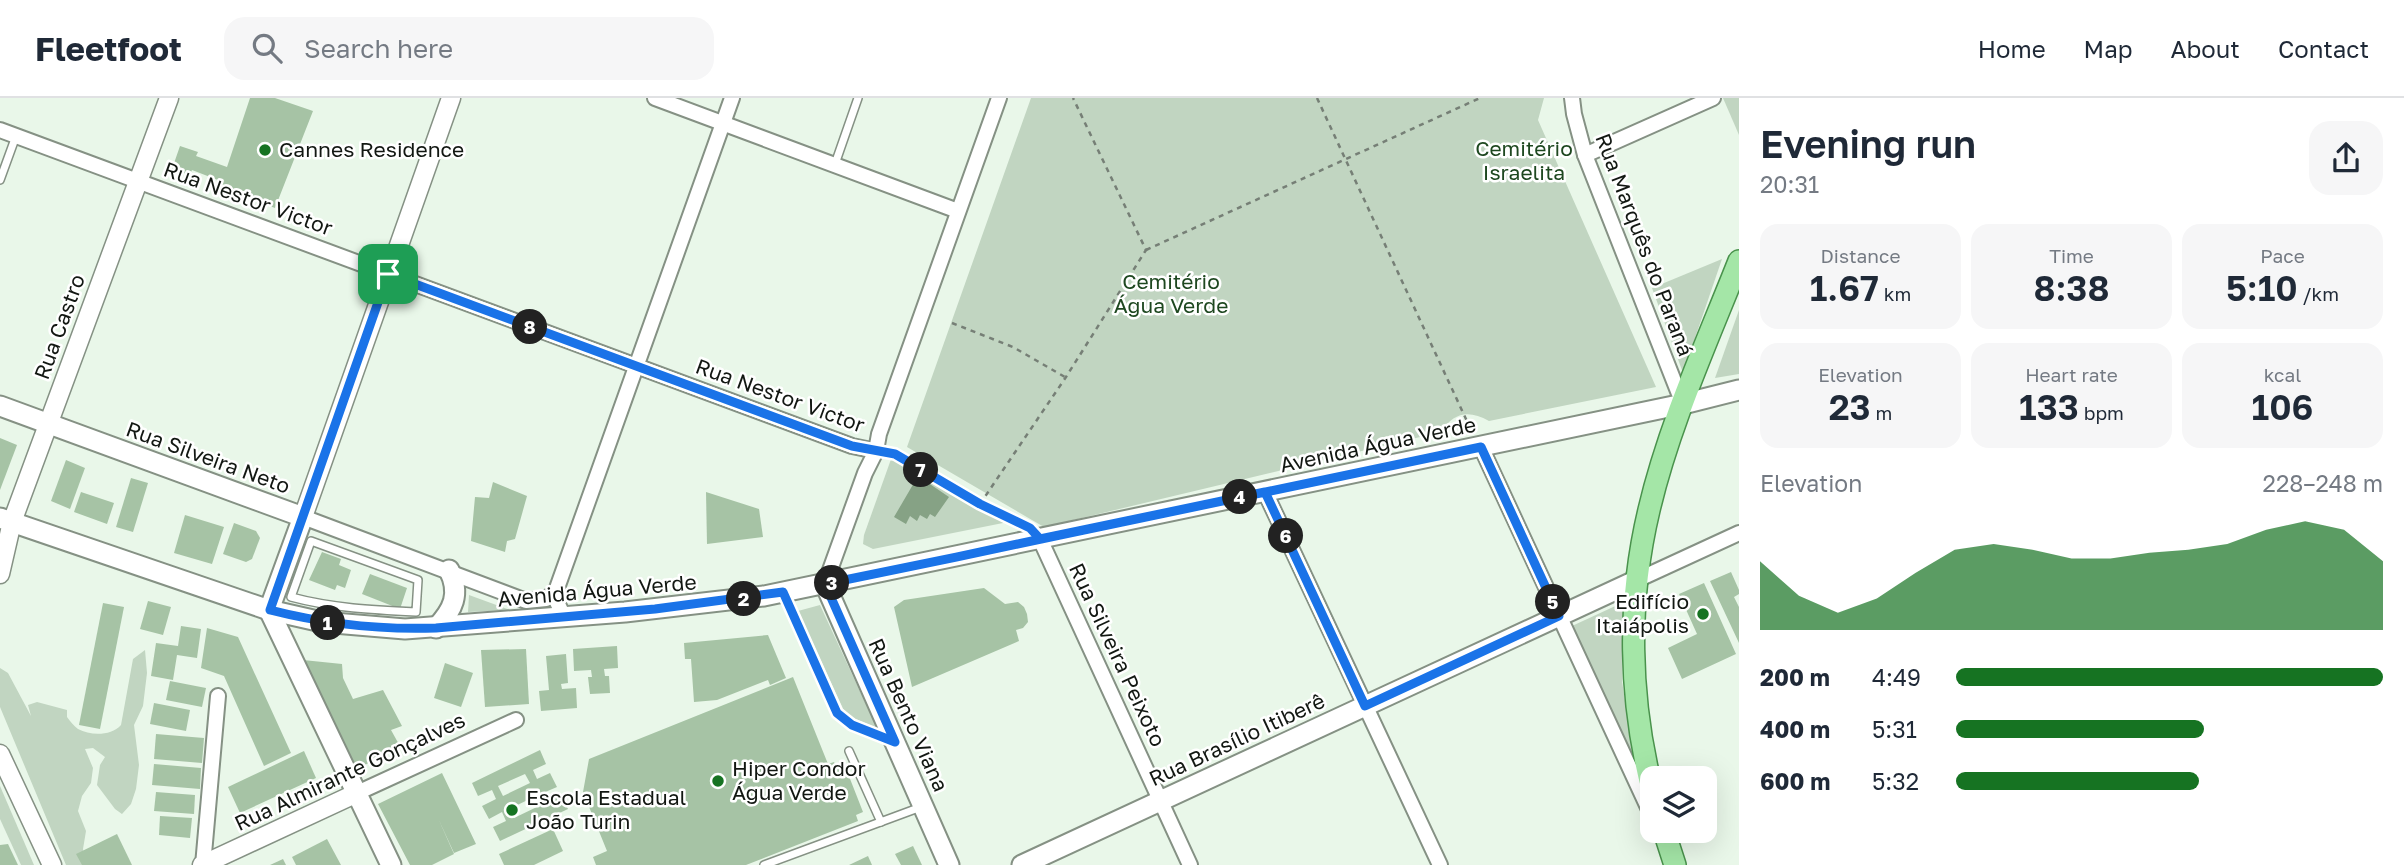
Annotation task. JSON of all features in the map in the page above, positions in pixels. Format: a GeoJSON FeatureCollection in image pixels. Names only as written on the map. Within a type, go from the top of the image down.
{"type":"FeatureCollection","features":[{"type":"Feature","properties":{"kind":"main road"},"geometry":{"type":"LineString","coordinates":[[1647,766],[1634,684],[1633,647],[1637,580],[1650,508],[1683,404],[1739,261]]}},
{"type":"Feature","properties":{"kind":"main road","name":"Avenida Água Verde"},"geometry":{"type":"LineString","coordinates":[[6,520],[270,610],[349,626],[436,628],[718,602],[783,592],[1481,447],[1739,390]]}},
{"type":"Feature","properties":{"kind":"main road","name":"Rua Silveira Neto"},"geometry":{"type":"LineString","coordinates":[[0,406],[303,517]]}},
{"type":"Feature","properties":{"kind":"main road"},"geometry":{"type":"LineString","coordinates":[[303,517],[270,610],[391,865]]}},
{"type":"Feature","properties":{"kind":"main road"},"geometry":{"type":"LineString","coordinates":[[436,628],[448,615],[456,597],[454,579],[449,570]]}},
{"type":"Feature","properties":{"kind":"main road","name":"Rua Brasílio Itiberê"},"geometry":{"type":"LineString","coordinates":[[1022,865],[1637,580]]}},
{"type":"Feature","properties":{"kind":"main road","name":"Rua Bento Viana"},"geometry":{"type":"LineString","coordinates":[[825,584],[949,865]]}},
{"type":"Feature","properties":{"kind":"main road"},"geometry":{"type":"LineString","coordinates":[[1666,843],[1674,864]]}},
{"type":"Feature","properties":{"kind":"street","name":"Rua Castro"},"geometry":{"type":"LineString","coordinates":[[0,574],[6,520],[48,424],[169,98]]}},
{"type":"Feature","properties":{"kind":"street"},"geometry":{"type":"LineString","coordinates":[[303,517],[450,98]]}},
{"type":"Feature","properties":{"kind":"street"},"geometry":{"type":"LineString","coordinates":[[655,98],[958,211]]}},
{"type":"Feature","properties":{"kind":"street"},"geometry":{"type":"LineString","coordinates":[[564,617],[556,600],[556,591],[732,98]]}},
{"type":"Feature","properties":{"kind":"street"},"geometry":{"type":"LineString","coordinates":[[825,584],[864,473],[876,451],[879,434],[999,98]]}},
{"type":"Feature","properties":{"kind":"street","name":"Rua Marquês do Paraná"},"geometry":{"type":"LineString","coordinates":[[1572,98],[1585,155],[1683,404]]}},
{"type":"Feature","properties":{"kind":"street"},"geometry":{"type":"LineString","coordinates":[[1585,155],[1708,99]]}},
{"type":"Feature","properties":{"kind":"street","name":"Rua Nestor Victor"},"geometry":{"type":"LineString","coordinates":[[0,130],[852,446],[876,451]]}},
{"type":"Feature","properties":{"kind":"street"},"geometry":{"type":"LineString","coordinates":[[1481,447],[1640,790]]}},
{"type":"Feature","properties":{"kind":"street"},"geometry":{"type":"LineString","coordinates":[[1265,492],[1440,865]]}},
{"type":"Feature","properties":{"kind":"street","name":"Rua Silveira Neto"},"geometry":{"type":"LineString","coordinates":[[303,517],[526,601],[546,599],[556,591]]}},
{"type":"Feature","properties":{"kind":"street","name":"Rua Brasílio Itiberê"},"geometry":{"type":"LineString","coordinates":[[1637,580],[1739,533]]}},
{"type":"Feature","properties":{"kind":"street","name":"Rua Silveira Peixoto"},"geometry":{"type":"LineString","coordinates":[[1040,539],[1191,865]]}},
{"type":"Feature","properties":{"kind":"street"},"geometry":{"type":"LineString","coordinates":[[203,865],[218,696]]}},
{"type":"Feature","properties":{"kind":"street","name":"Rua Almirante Gonçalves"},"geometry":{"type":"LineString","coordinates":[[203,865],[516,719]]}},
{"type":"Feature","properties":{"kind":"street"},"geometry":{"type":"LineString","coordinates":[[0,754],[52,865]]}},
{"type":"Feature","properties":{"kind":"lane"},"geometry":{"type":"LineString","coordinates":[[834,165],[858,98]]}},
{"type":"Feature","properties":{"kind":"lane"},"geometry":{"type":"LineString","coordinates":[[0,180],[16,136]]}},
{"type":"Feature","properties":{"kind":"lane"},"geometry":{"type":"LineString","coordinates":[[311,541],[418,580],[416,612],[365,610],[291,597],[311,541]]}},
{"type":"Feature","properties":{"kind":"lane"},"geometry":{"type":"LineString","coordinates":[[783,592],[837,713],[852,725],[895,742]]}},
{"type":"Feature","properties":{"kind":"lane"},"geometry":{"type":"LineString","coordinates":[[849,751],[881,822]]}},
{"type":"Feature","properties":{"kind":"lane"},"geometry":{"type":"LineString","coordinates":[[764,865],[923,806]]}},
{"type":"Feature","properties":{"kind":"path"},"geometry":{"type":"LineString","coordinates":[[1073,98],[1146,250]]}},
{"type":"Feature","properties":{"kind":"path"},"geometry":{"type":"LineString","coordinates":[[1317,98],[1469,427],[1481,447]]}},
{"type":"Feature","properties":{"kind":"path"},"geometry":{"type":"LineString","coordinates":[[980,504],[1066,377],[1146,250],[1480,98]]}},
{"type":"Feature","properties":{"kind":"path"},"geometry":{"type":"LineString","coordinates":[[952,323],[1013,347],[1066,377]]}},
{"type":"Feature","properties":{"kind":"path"},"geometry":{"type":"LineString","coordinates":[[876,451],[895,454],[980,504],[1030,528],[1040,539]]}},
{"type":"Feature","properties":{"kind":"green space","name":"Cemitério Água Verde"},"geometry":{"type":"Polygon","coordinates":[[[1031,98],[1544,98],[1538,120],[1656,387],[1489,421],[1475,415],[1462,415],[1451,420],[1441,432],[1044,527],[907,447],[1031,98]]]}},
{"type":"Feature","properties":{"kind":"green space"},"geometry":{"type":"Polygon","coordinates":[[[1723,98],[1739,98],[1739,135],[1723,98]]]}},
{"type":"Feature","properties":{"kind":"green space"},"geometry":{"type":"Polygon","coordinates":[[[1722,259],[1683,373],[1652,288],[1722,259]]]}},
{"type":"Feature","properties":{"kind":"green space"},"geometry":{"type":"Polygon","coordinates":[[[1739,310],[1739,374],[1715,378],[1739,310]]]}},
{"type":"Feature","properties":{"kind":"green space"},"geometry":{"type":"Polygon","coordinates":[[[895,448],[1018,520],[873,549],[863,544],[895,448]]]}},
{"type":"Feature","properties":{"kind":"green space"},"geometry":{"type":"Polygon","coordinates":[[[469,595],[510,610],[468,612],[469,595]]]}},
{"type":"Feature","properties":{"kind":"green space"},"geometry":{"type":"Polygon","coordinates":[[[1624,602],[1622,681],[1634,760],[1572,626],[1624,602]]]}},
{"type":"Feature","properties":{"kind":"green space"},"geometry":{"type":"Polygon","coordinates":[[[820,605],[877,728],[846,715],[798,611],[820,605]]]}},
{"type":"Feature","properties":{"kind":"green space"},"geometry":{"type":"Polygon","coordinates":[[[145,650],[147,673],[143,706],[134,725],[139,765],[131,804],[122,814],[115,809],[97,785],[100,765],[105,757],[93,748],[85,749],[93,768],[91,783],[82,796],[78,811],[86,831],[83,849],[86,865],[66,865],[0,707],[0,668],[8,673],[31,716],[28,705],[37,702],[67,710],[67,717],[78,729],[101,734],[121,725],[133,659],[145,650]]]}},
{"type":"Feature","properties":{"kind":"green space"},"geometry":{"type":"Polygon","coordinates":[[[0,786],[34,865],[21,865],[0,819],[0,786]]]}},
{"type":"Feature","properties":{"kind":"shaded area"},"geometry":{"type":"Polygon","coordinates":[[[918,476],[949,497],[935,517],[930,514],[927,519],[920,515],[917,521],[910,516],[906,524],[894,517],[918,476]]]}},
{"type":"Feature","properties":{"kind":"building","name":"Cannes Residence"},"geometry":{"type":"Polygon","coordinates":[[[250,98],[275,98],[313,111],[275,208],[221,188],[223,182],[192,170],[190,175],[172,169],[180,146],[198,152],[196,156],[227,167],[250,98]]]}},
{"type":"Feature","properties":{"kind":"building"},"geometry":{"type":"Polygon","coordinates":[[[0,438],[17,445],[0,490],[0,438]]]}},
{"type":"Feature","properties":{"kind":"building"},"geometry":{"type":"Polygon","coordinates":[[[66,460],[85,468],[70,509],[51,501],[66,460]]]}},
{"type":"Feature","properties":{"kind":"building"},"geometry":{"type":"Polygon","coordinates":[[[131,478],[148,483],[133,532],[116,527],[131,478]]]}},
{"type":"Feature","properties":{"kind":"building"},"geometry":{"type":"Polygon","coordinates":[[[493,482],[527,496],[515,539],[507,541],[505,552],[471,541],[475,497],[489,498],[493,482]]]}},
{"type":"Feature","properties":{"kind":"building"},"geometry":{"type":"Polygon","coordinates":[[[81,492],[114,503],[107,524],[74,512],[81,492]]]}},
{"type":"Feature","properties":{"kind":"building"},"geometry":{"type":"Polygon","coordinates":[[[706,492],[759,509],[763,537],[707,544],[706,492]]]}},
{"type":"Feature","properties":{"kind":"building"},"geometry":{"type":"Polygon","coordinates":[[[185,515],[224,527],[212,564],[174,553],[185,515]]]}},
{"type":"Feature","properties":{"kind":"building"},"geometry":{"type":"Polygon","coordinates":[[[234,523],[256,531],[260,538],[252,559],[246,562],[223,554],[234,523]]]}},
{"type":"Feature","properties":{"kind":"building"},"geometry":{"type":"Polygon","coordinates":[[[322,552],[341,559],[339,565],[351,570],[345,588],[337,585],[335,590],[309,580],[322,552]]]}},
{"type":"Feature","properties":{"kind":"building"},"geometry":{"type":"Polygon","coordinates":[[[1731,572],[1739,590],[1739,594],[1734,597],[1739,607],[1739,643],[1710,581],[1731,572]]]}},
{"type":"Feature","properties":{"kind":"building"},"geometry":{"type":"Polygon","coordinates":[[[370,574],[407,588],[400,609],[362,594],[370,574]]]}},
{"type":"Feature","properties":{"kind":"building","name":"Edifício Itaiápolis"},"geometry":{"type":"Polygon","coordinates":[[[1704,583],[1736,654],[1682,679],[1668,648],[1697,634],[1679,594],[1704,583]]]}},
{"type":"Feature","properties":{"kind":"building"},"geometry":{"type":"Polygon","coordinates":[[[984,588],[1005,604],[1018,602],[1024,607],[1028,622],[1023,628],[1016,630],[1019,641],[912,687],[894,607],[904,600],[984,588]]]}},
{"type":"Feature","properties":{"kind":"building"},"geometry":{"type":"Polygon","coordinates":[[[148,601],[171,607],[163,635],[140,629],[148,601]]]}},
{"type":"Feature","properties":{"kind":"building"},"geometry":{"type":"Polygon","coordinates":[[[103,603],[124,607],[100,729],[79,725],[103,603]]]}},
{"type":"Feature","properties":{"kind":"building"},"geometry":{"type":"Polygon","coordinates":[[[181,626],[201,629],[197,658],[177,655],[173,680],[151,676],[156,643],[178,646],[181,626]]]}},
{"type":"Feature","properties":{"kind":"building"},"geometry":{"type":"Polygon","coordinates":[[[207,628],[238,637],[291,753],[264,766],[224,676],[201,668],[207,628]]]}},
{"type":"Feature","properties":{"kind":"building"},"geometry":{"type":"Polygon","coordinates":[[[768,635],[786,678],[770,685],[768,680],[717,700],[694,702],[691,659],[685,659],[684,643],[768,635]]]}},
{"type":"Feature","properties":{"kind":"building"},"geometry":{"type":"Polygon","coordinates":[[[617,646],[618,668],[604,669],[605,676],[609,676],[610,693],[590,694],[588,677],[592,677],[591,670],[574,671],[573,649],[617,646]]]}},
{"type":"Feature","properties":{"kind":"building"},"geometry":{"type":"Polygon","coordinates":[[[526,649],[529,704],[485,707],[481,650],[526,649]]]}},
{"type":"Feature","properties":{"kind":"building"},"geometry":{"type":"Polygon","coordinates":[[[566,654],[568,683],[561,684],[562,689],[576,688],[577,708],[541,711],[539,691],[549,690],[546,656],[566,654]]]}},
{"type":"Feature","properties":{"kind":"building"},"geometry":{"type":"Polygon","coordinates":[[[303,660],[342,664],[343,678],[353,699],[383,690],[402,726],[391,730],[401,748],[356,769],[303,660]]]}},
{"type":"Feature","properties":{"kind":"building"},"geometry":{"type":"Polygon","coordinates":[[[445,663],[473,673],[461,707],[434,698],[445,663]]]}},
{"type":"Feature","properties":{"kind":"building","name":"Hiper Condor Água Verde"},"geometry":{"type":"Polygon","coordinates":[[[793,677],[828,764],[834,762],[837,769],[845,766],[863,812],[856,815],[858,821],[746,865],[596,865],[593,857],[607,851],[583,792],[589,759],[793,677]]]}},
{"type":"Feature","properties":{"kind":"building"},"geometry":{"type":"Polygon","coordinates":[[[170,681],[206,688],[202,707],[166,700],[170,681]]]}},
{"type":"Feature","properties":{"kind":"building"},"geometry":{"type":"Polygon","coordinates":[[[154,703],[190,710],[186,731],[150,724],[154,703]]]}},
{"type":"Feature","properties":{"kind":"building"},"geometry":{"type":"Polygon","coordinates":[[[156,734],[204,738],[202,763],[154,759],[156,734]]]}},
{"type":"Feature","properties":{"kind":"building"},"geometry":{"type":"Polygon","coordinates":[[[540,750],[546,764],[533,770],[537,779],[550,773],[557,787],[543,793],[547,802],[561,795],[568,809],[500,841],[493,827],[506,821],[502,812],[489,819],[482,806],[496,799],[492,790],[478,796],[472,783],[540,750]],[[525,774],[498,786],[503,796],[530,783],[525,774]],[[536,796],[509,809],[514,818],[541,805],[536,796]]]}},
{"type":"Feature","properties":{"kind":"building"},"geometry":{"type":"Polygon","coordinates":[[[304,751],[316,778],[240,813],[228,787],[304,751]]]}},
{"type":"Feature","properties":{"kind":"building"},"geometry":{"type":"Polygon","coordinates":[[[154,764],[201,768],[200,789],[152,785],[154,764]]]}},
{"type":"Feature","properties":{"kind":"building"},"geometry":{"type":"Polygon","coordinates":[[[442,773],[476,844],[454,853],[438,818],[454,854],[432,865],[410,865],[378,804],[442,773]]]}},
{"type":"Feature","properties":{"kind":"building"},"geometry":{"type":"Polygon","coordinates":[[[156,792],[195,795],[194,814],[154,811],[156,792]]]}},
{"type":"Feature","properties":{"kind":"building"},"geometry":{"type":"Polygon","coordinates":[[[160,816],[192,818],[190,838],[159,835],[160,816]]]}},
{"type":"Feature","properties":{"kind":"building"},"geometry":{"type":"Polygon","coordinates":[[[553,829],[563,851],[534,865],[504,865],[499,854],[553,829]]]}},
{"type":"Feature","properties":{"kind":"building"},"geometry":{"type":"Polygon","coordinates":[[[117,834],[132,865],[82,865],[76,854],[117,834]]]}},
{"type":"Feature","properties":{"kind":"building"},"geometry":{"type":"Polygon","coordinates":[[[327,839],[341,865],[296,865],[292,857],[327,839]]]}},
{"type":"Feature","properties":{"kind":"building"},"geometry":{"type":"Polygon","coordinates":[[[8,844],[18,865],[0,865],[0,845],[8,844]]]}},
{"type":"Feature","properties":{"kind":"building"},"geometry":{"type":"Polygon","coordinates":[[[913,846],[922,865],[901,865],[895,854],[913,846]]]}},
{"type":"Feature","properties":{"kind":"building"},"geometry":{"type":"Polygon","coordinates":[[[868,856],[872,865],[849,865],[868,856]]]}},
{"type":"Feature","properties":{"kind":"building"},"geometry":{"type":"Polygon","coordinates":[[[283,859],[286,865],[270,865],[283,859]]]}},
{"type":"Feature","properties":{"kind":"place","name":"Cannes Residence"},"geometry":{"type":"Point","coordinates":[265,150]}},
{"type":"Feature","properties":{"kind":"place","name":"Edifício Itaiápolis"},"geometry":{"type":"Point","coordinates":[1703,614]}},
{"type":"Feature","properties":{"kind":"place","name":"Hiper Condor Água Verde"},"geometry":{"type":"Point","coordinates":[718,781]}},
{"type":"Feature","properties":{"kind":"place","name":"Escola Estadual João Turin"},"geometry":{"type":"Point","coordinates":[512,810]}},
{"type":"Feature","properties":{"kind":"route"},"geometry":{"type":"LineString","coordinates":[[388,274],[270,610],[349,626],[436,628],[655,609],[783,592],[837,713],[852,725],[895,742],[825,584],[1025,542],[1040,539],[1060,535],[1481,447],[1559,616],[1365,706],[1265,492],[1040,539],[1030,528],[980,504],[895,454],[852,446],[388,274]]}},
{"type":"Feature","properties":{"kind":"park label","name":"Cemitério Israelita"},"geometry":{"type":"Point","coordinates":[1524,161]}}]}
